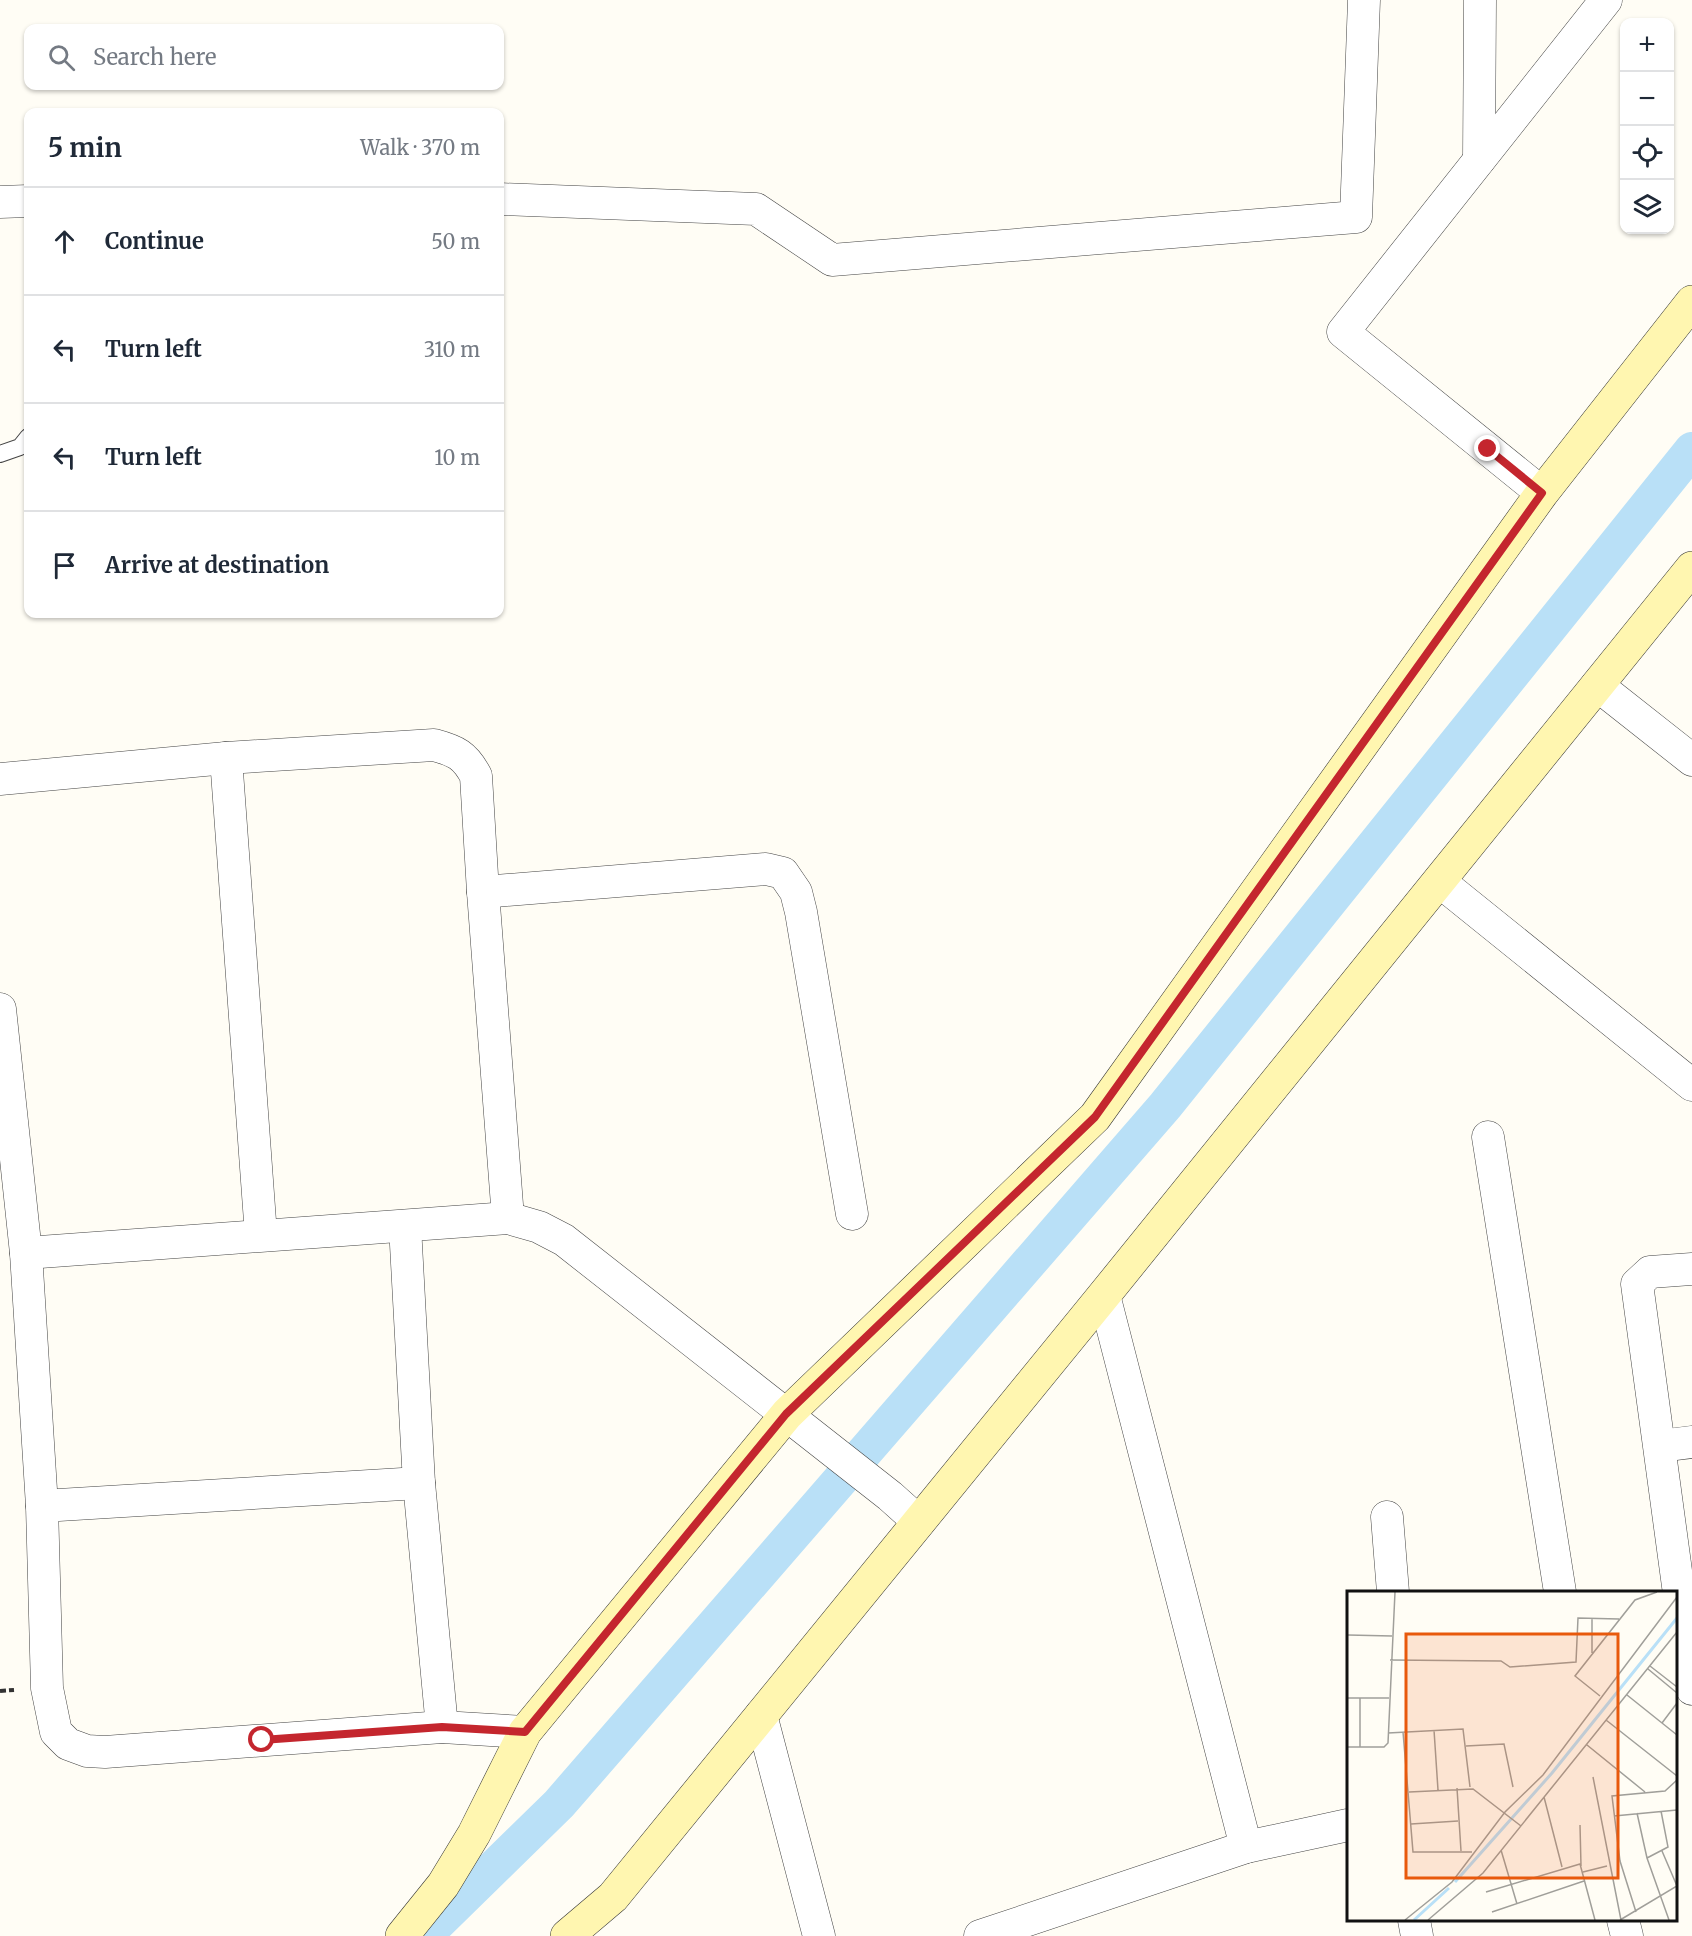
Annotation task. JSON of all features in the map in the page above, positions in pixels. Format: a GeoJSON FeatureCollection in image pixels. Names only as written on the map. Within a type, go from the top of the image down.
{"type":"FeatureCollection","features":[{"type":"Feature","properties":{"kind":"street"},"geometry":{"type":"LineString","coordinates":[[504,199],[756,209],[832,260],[1356,217],[1364,0]]}},
{"type":"Feature","properties":{"kind":"street"},"geometry":{"type":"LineString","coordinates":[[1479,160],[1480,0]]}},
{"type":"Feature","properties":{"kind":"street"},"geometry":{"type":"LineString","coordinates":[[1542,493],[1343,332],[1606,0]]}},
{"type":"Feature","properties":{"kind":"street"},"geometry":{"type":"LineString","coordinates":[[0,202],[24,201]]}},
{"type":"Feature","properties":{"kind":"street"},"geometry":{"type":"LineString","coordinates":[[402,1936],[443,1884],[468,1844],[525,1732],[786,1414],[1095,1117],[1542,493],[1692,302]]}},
{"type":"Feature","properties":{"kind":"street"},"geometry":{"type":"LineString","coordinates":[[567,1936],[613,1897],[1692,568]]}},
{"type":"Feature","properties":{"kind":"street"},"geometry":{"type":"LineString","coordinates":[[1597,685],[1692,760]]}},
{"type":"Feature","properties":{"kind":"street"},"geometry":{"type":"LineString","coordinates":[[0,779],[226,758],[434,745],[453,750],[468,760],[476,776],[508,1218]]}},
{"type":"Feature","properties":{"kind":"street"},"geometry":{"type":"LineString","coordinates":[[226,758],[261,1235]]}},
{"type":"Feature","properties":{"kind":"street"},"geometry":{"type":"LineString","coordinates":[[483,892],[765,869],[783,873],[796,892],[801,912],[852,1214]]}},
{"type":"Feature","properties":{"kind":"street"},"geometry":{"type":"LineString","coordinates":[[1439,881],[1692,1085]]}},
{"type":"Feature","properties":{"kind":"street"},"geometry":{"type":"LineString","coordinates":[[0,1009],[26,1253],[42,1506],[47,1688],[56,1732],[68,1744],[87,1751],[105,1752],[442,1727],[525,1732]]}},
{"type":"Feature","properties":{"kind":"street"},"geometry":{"type":"LineString","coordinates":[[1488,1137],[1560,1591]]}},
{"type":"Feature","properties":{"kind":"street"},"geometry":{"type":"LineString","coordinates":[[26,1253],[508,1218],[539,1227],[564,1240],[890,1496],[919,1522]]}},
{"type":"Feature","properties":{"kind":"street"},"geometry":{"type":"LineString","coordinates":[[405,1226],[419,1482],[442,1727]]}},
{"type":"Feature","properties":{"kind":"street"},"geometry":{"type":"LineString","coordinates":[[1692,1269],[1650,1272],[1637,1284],[1692,1689]]}},
{"type":"Feature","properties":{"kind":"street"},"geometry":{"type":"LineString","coordinates":[[1104,1295],[1245,1847]]}},
{"type":"Feature","properties":{"kind":"street"},"geometry":{"type":"LineString","coordinates":[[1660,1446],[1692,1442]]}},
{"type":"Feature","properties":{"kind":"street"},"geometry":{"type":"LineString","coordinates":[[42,1506],[419,1482]]}},
{"type":"Feature","properties":{"kind":"street"},"geometry":{"type":"LineString","coordinates":[[1387,1517],[1393,1591]]}},
{"type":"Feature","properties":{"kind":"street"},"geometry":{"type":"LineString","coordinates":[[761,1715],[819,1936]]}},
{"type":"Feature","properties":{"kind":"street"},"geometry":{"type":"LineString","coordinates":[[980,1936],[1245,1847],[1347,1824]]}},
{"type":"Feature","properties":{"kind":"street"},"geometry":{"type":"LineString","coordinates":[[1414,1921],[1417,1936]]}},
{"type":"Feature","properties":{"kind":"street"},"geometry":{"type":"LineString","coordinates":[[1623,1921],[1627,1936]]}},
{"type":"Feature","properties":{"kind":"lane"},"geometry":{"type":"LineString","coordinates":[[0,454],[20,447],[24,442]]}},
{"type":"Feature","properties":{"kind":"waterway"},"geometry":{"type":"LineString","coordinates":[[424,1936],[559,1804],[1165,1106],[1692,450]]}},
{"type":"Feature","properties":{"kind":"route"},"geometry":{"type":"LineString","coordinates":[[262,1740],[442,1727],[525,1732],[786,1414],[1095,1117],[1542,493],[1488,449]]}}]}
